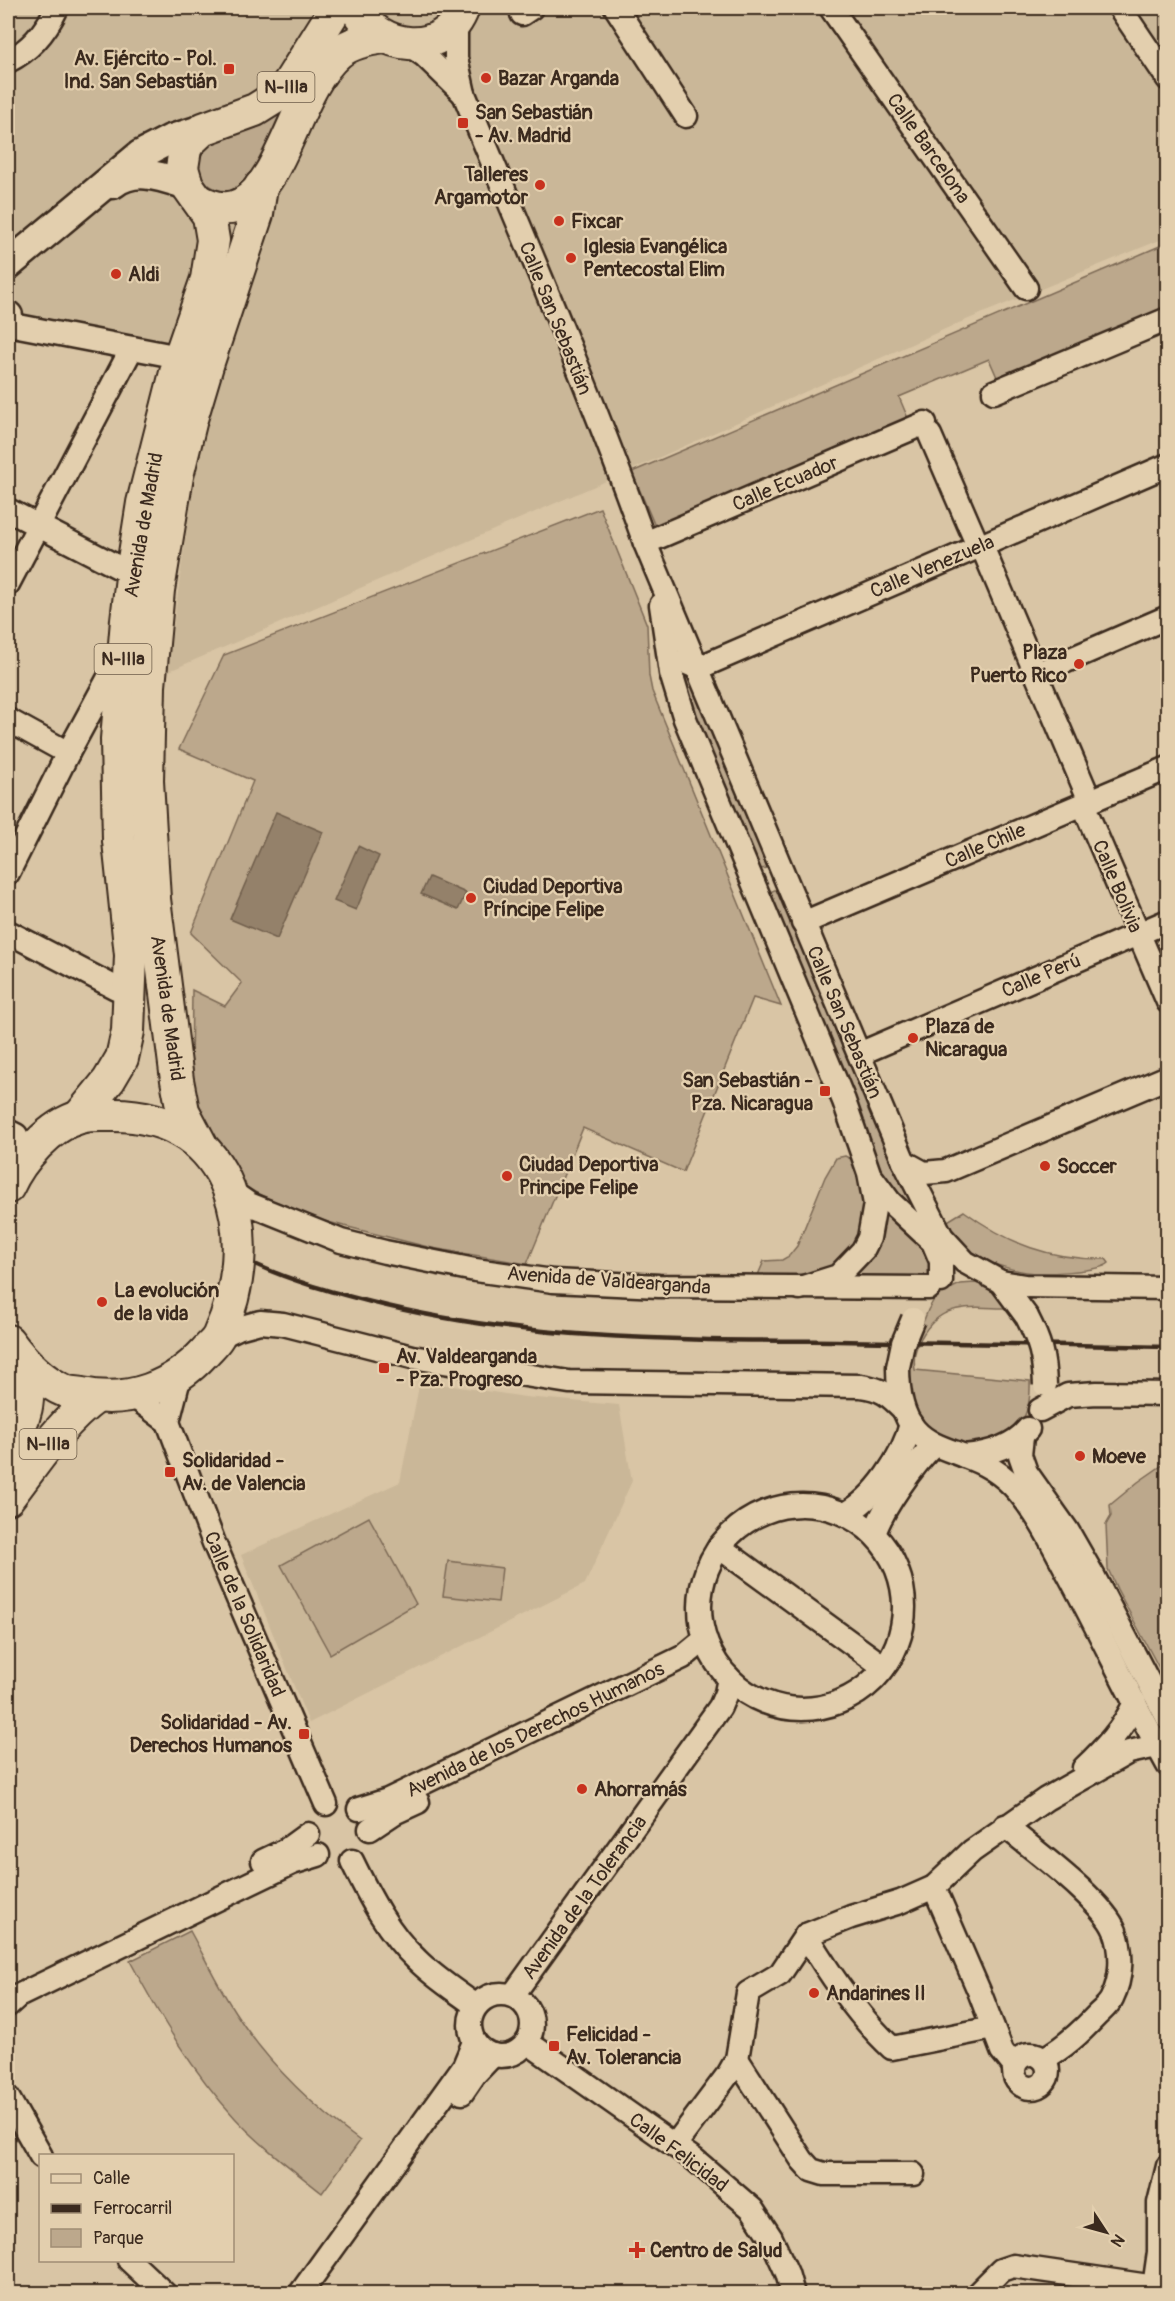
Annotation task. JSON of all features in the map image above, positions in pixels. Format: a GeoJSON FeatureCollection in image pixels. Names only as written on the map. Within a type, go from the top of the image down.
{"type":"FeatureCollection","features":[{"type":"Feature","properties":{"kind":"highway","name":"Avenida de Madrid"},"geometry":{"type":"LineString","coordinates":[[79,1117],[110,1080],[122,1058],[128,1031],[131,955],[119,841],[117,739],[124,651],[143,503],[180,357],[212,260],[213,240],[209,216],[193,193],[182,168],[184,149],[203,129],[255,110],[279,96],[336,8]]}},
{"type":"Feature","properties":{"kind":"highway"},"geometry":{"type":"LineString","coordinates":[[356,8],[366,24],[395,40]]}},
{"type":"Feature","properties":{"kind":"highway","name":"N-IIIa"},"geometry":{"type":"LineString","coordinates":[[395,40],[422,43],[433,40],[445,32],[460,14]]}},
{"type":"Feature","properties":{"kind":"highway","name":"Avenida de Madrid"},"geometry":{"type":"LineString","coordinates":[[201,1145],[183,1111],[177,1080],[154,899],[147,781],[149,686],[158,590],[177,476],[204,373],[257,214],[261,186],[270,174],[308,94],[323,70],[338,53],[367,40],[395,40]]}},
{"type":"Feature","properties":{"kind":"highway","name":"N-IIIa"},"geometry":{"type":"LineString","coordinates":[[193,193],[214,207],[240,205],[252,198],[261,186]]}},
{"type":"Feature","properties":{"kind":"highway","name":"N-IIIa"},"geometry":{"type":"LineString","coordinates":[[8,1187],[14,1173],[31,1151],[52,1132],[79,1117],[124,1115],[154,1118],[184,1132],[201,1145],[221,1171],[232,1192],[238,1223],[239,1250],[232,1297],[219,1337],[197,1361],[167,1383],[132,1395],[96,1397],[64,1390],[26,1365],[8,1341]]}},
{"type":"Feature","properties":{"kind":"highway","name":"N-IIIa"},"geometry":{"type":"LineString","coordinates":[[8,1448],[19,1430],[28,1402],[26,1365]]}},
{"type":"Feature","properties":{"kind":"highway","name":"N-IIIa"},"geometry":{"type":"LineString","coordinates":[[8,1498],[58,1431],[96,1397]]}},
{"type":"Feature","properties":{"kind":"main road"},"geometry":{"type":"LineString","coordinates":[[8,265],[140,155],[171,139],[203,129]]}},
{"type":"Feature","properties":{"kind":"main road"},"geometry":{"type":"LineString","coordinates":[[8,280],[13,270],[122,177],[147,174],[193,193]]}},
{"type":"Feature","properties":{"kind":"street"},"geometry":{"type":"LineString","coordinates":[[8,61],[27,51],[57,8]]}},
{"type":"Feature","properties":{"kind":"street"},"geometry":{"type":"LineString","coordinates":[[616,8],[686,116]]}},
{"type":"Feature","properties":{"kind":"street","name":"Calle Barcelona"},"geometry":{"type":"LineString","coordinates":[[831,8],[1026,288]]}},
{"type":"Feature","properties":{"kind":"street"},"geometry":{"type":"LineString","coordinates":[[1120,8],[1167,79]]}},
{"type":"Feature","properties":{"kind":"street"},"geometry":{"type":"LineString","coordinates":[[460,14],[456,58],[464,94]]}},
{"type":"Feature","properties":{"kind":"street"},"geometry":{"type":"LineString","coordinates":[[395,40],[425,56],[464,94]]}},
{"type":"Feature","properties":{"kind":"street","name":"Calle San Sebastián"},"geometry":{"type":"LineString","coordinates":[[464,94],[569,347],[625,486],[645,543],[904,1162],[942,1237],[954,1252],[980,1272]]}},
{"type":"Feature","properties":{"kind":"street"},"geometry":{"type":"LineString","coordinates":[[994,392],[1167,319]]}},
{"type":"Feature","properties":{"kind":"street"},"geometry":{"type":"LineString","coordinates":[[8,324],[169,356]]}},
{"type":"Feature","properties":{"kind":"street"},"geometry":{"type":"LineString","coordinates":[[8,585],[132,348]]}},
{"type":"Feature","properties":{"kind":"street","name":"Calle Ecuador"},"geometry":{"type":"LineString","coordinates":[[645,543],[928,429]]}},
{"type":"Feature","properties":{"kind":"street","name":"Calle Bolivia"},"geometry":{"type":"LineString","coordinates":[[928,429],[1036,674],[1167,1002]]}},
{"type":"Feature","properties":{"kind":"street","name":"Calle Venezuela"},"geometry":{"type":"LineString","coordinates":[[698,668],[1167,465]]}},
{"type":"Feature","properties":{"kind":"street"},"geometry":{"type":"LineString","coordinates":[[11,512],[120,568]]}},
{"type":"Feature","properties":{"kind":"street","name":"Calle San Sebastián"},"geometry":{"type":"LineString","coordinates":[[645,543],[664,616],[671,673],[685,719],[844,1101],[869,1173]]}},
{"type":"Feature","properties":{"kind":"street"},"geometry":{"type":"LineString","coordinates":[[1036,674],[1167,617]]}},
{"type":"Feature","properties":{"kind":"street"},"geometry":{"type":"LineString","coordinates":[[8,873],[68,753],[124,651]]}},
{"type":"Feature","properties":{"kind":"street"},"geometry":{"type":"LineString","coordinates":[[669,655],[698,668]]}},
{"type":"Feature","properties":{"kind":"street"},"geometry":{"type":"LineString","coordinates":[[8,720],[68,753]]}},
{"type":"Feature","properties":{"kind":"street","name":"Calle Chile"},"geometry":{"type":"LineString","coordinates":[[803,923],[1167,768]]}},
{"type":"Feature","properties":{"kind":"street"},"geometry":{"type":"LineString","coordinates":[[758,892],[763,882],[769,878],[777,878],[786,883]]}},
{"type":"Feature","properties":{"kind":"street","name":"Calle Perú"},"geometry":{"type":"LineString","coordinates":[[858,1054],[1167,921]]}},
{"type":"Feature","properties":{"kind":"street"},"geometry":{"type":"LineString","coordinates":[[8,932],[116,988]]}},
{"type":"Feature","properties":{"kind":"street"},"geometry":{"type":"LineString","coordinates":[[904,1162],[924,1173],[946,1172],[1167,1077]]}},
{"type":"Feature","properties":{"kind":"street"},"geometry":{"type":"LineString","coordinates":[[925,1205],[932,1186],[946,1172]]}},
{"type":"Feature","properties":{"kind":"street"},"geometry":{"type":"LineString","coordinates":[[845,1514],[859,1507],[869,1497],[907,1442],[907,1416],[898,1388],[898,1367],[903,1343],[913,1319],[935,1285],[941,1261],[933,1242],[890,1202],[869,1173]]}},
{"type":"Feature","properties":{"kind":"street"},"geometry":{"type":"LineString","coordinates":[[800,1288],[838,1275],[863,1250],[872,1225],[875,1204],[869,1173]]}},
{"type":"Feature","properties":{"kind":"street","name":"Avenida de Valdearganda"},"geometry":{"type":"LineString","coordinates":[[232,1192],[249,1204],[329,1237],[385,1252],[475,1270],[553,1281],[659,1286],[800,1288],[935,1285]]}},
{"type":"Feature","properties":{"kind":"street"},"geometry":{"type":"LineString","coordinates":[[935,1285],[958,1274],[980,1272],[1000,1282],[1025,1287],[1167,1288]]}},
{"type":"Feature","properties":{"kind":"street"},"geometry":{"type":"LineString","coordinates":[[1085,1286],[1111,1278],[1167,1274]]}},
{"type":"Feature","properties":{"kind":"street"},"geometry":{"type":"LineString","coordinates":[[963,1456],[982,1455],[1022,1437],[1040,1410],[1045,1384],[1044,1359],[1036,1334],[1027,1317],[1000,1282]]}},
{"type":"Feature","properties":{"kind":"street"},"geometry":{"type":"LineString","coordinates":[[219,1337],[238,1328],[260,1322],[283,1324],[412,1357],[569,1382],[861,1386],[877,1389],[888,1395],[924,1439],[934,1445],[984,1463],[999,1472],[1021,1495],[1054,1548],[1162,1756]]}},
{"type":"Feature","properties":{"kind":"street"},"geometry":{"type":"LineString","coordinates":[[132,1395],[168,1422],[180,1375]]}},
{"type":"Feature","properties":{"kind":"street"},"geometry":{"type":"LineString","coordinates":[[1040,1410],[1068,1395],[1167,1394]]}},
{"type":"Feature","properties":{"kind":"street","name":"Calle de la Solidaridad"},"geometry":{"type":"LineString","coordinates":[[168,1422],[214,1543],[326,1804]]}},
{"type":"Feature","properties":{"kind":"street"},"geometry":{"type":"LineString","coordinates":[[1022,1437],[1020,1455],[1026,1472],[1067,1530],[1163,1700],[1167,1719]]}},
{"type":"Feature","properties":{"kind":"street"},"geometry":{"type":"LineString","coordinates":[[874,1534],[886,1508],[925,1453],[934,1445]]}},
{"type":"Feature","properties":{"kind":"street"},"geometry":{"type":"LineString","coordinates":[[790,1505],[812,1505],[845,1514],[874,1534],[887,1549],[897,1567],[903,1587],[904,1606],[903,1625],[898,1642],[875,1679],[859,1692],[838,1702],[817,1708],[781,1707],[752,1696],[723,1671],[705,1639],[700,1600],[704,1578],[719,1547],[739,1527],[755,1516],[773,1509],[790,1505]]}},
{"type":"Feature","properties":{"kind":"street"},"geometry":{"type":"LineString","coordinates":[[719,1547],[884,1667]]}},
{"type":"Feature","properties":{"kind":"street","name":"Avenida de los Derechos Humanos"},"geometry":{"type":"LineString","coordinates":[[359,1809],[388,1800],[683,1657],[705,1639]]}},
{"type":"Feature","properties":{"kind":"street","name":"Avenida de los Derechos Humanos"},"geometry":{"type":"LineString","coordinates":[[370,1829],[394,1813],[689,1669],[723,1671]]}},
{"type":"Feature","properties":{"kind":"street","name":"Avenida de la Tolerancia"},"geometry":{"type":"LineString","coordinates":[[519,2000],[720,1707],[726,1693],[723,1671]]}},
{"type":"Feature","properties":{"kind":"street","name":"Avenida de la Tolerancia"},"geometry":{"type":"LineString","coordinates":[[519,2000],[731,1715],[752,1696]]}},
{"type":"Feature","properties":{"kind":"street"},"geometry":{"type":"LineString","coordinates":[[1046,1799],[1077,1775],[1102,1751],[1129,1716],[1135,1702]]}},
{"type":"Feature","properties":{"kind":"street"},"geometry":{"type":"LineString","coordinates":[[675,2145],[737,2059],[748,1993],[780,1974],[806,1935],[851,1917],[900,1902],[934,1887],[972,1851],[1005,1826],[1046,1799],[1129,1752],[1162,1756]]}},
{"type":"Feature","properties":{"kind":"street"},"geometry":{"type":"LineString","coordinates":[[338,1802],[350,1803],[359,1809],[366,1817],[370,1829],[369,1842],[362,1853],[352,1861],[339,1863],[328,1861],[318,1855],[311,1845],[308,1834],[310,1822],[317,1811],[326,1804],[338,1802]]}},
{"type":"Feature","properties":{"kind":"street"},"geometry":{"type":"LineString","coordinates":[[934,1887],[980,1991],[1002,2051],[1014,2066],[1019,2059],[1029,2054],[1043,2059],[1060,2049],[1111,2000],[1120,1977],[1120,1953],[1114,1929],[1094,1903],[1076,1885],[1005,1826]]}},
{"type":"Feature","properties":{"kind":"street"},"geometry":{"type":"LineString","coordinates":[[8,1985],[286,1851],[308,1834]]}},
{"type":"Feature","properties":{"kind":"street"},"geometry":{"type":"LineString","coordinates":[[8,2005],[18,1996],[292,1863],[318,1855]]}},
{"type":"Feature","properties":{"kind":"street"},"geometry":{"type":"LineString","coordinates":[[352,1861],[373,1902],[393,1933],[416,1959],[476,2006]]}},
{"type":"Feature","properties":{"kind":"street"},"geometry":{"type":"LineString","coordinates":[[806,1935],[874,2032],[892,2048],[993,2028]]}},
{"type":"Feature","properties":{"kind":"street"},"geometry":{"type":"LineString","coordinates":[[500,1993],[519,2000],[532,2016],[532,2030],[527,2042],[518,2051],[506,2056],[493,2055],[479,2048],[470,2030],[470,2017],[476,2006],[486,1997],[500,1993]]}},
{"type":"Feature","properties":{"kind":"street"},"geometry":{"type":"LineString","coordinates":[[300,2294],[464,2066],[474,2042]]}},
{"type":"Feature","properties":{"kind":"street","name":"Calle Felicidad"},"geometry":{"type":"LineString","coordinates":[[527,2042],[705,2167],[752,2209],[771,2238],[787,2273],[793,2294]]}},
{"type":"Feature","properties":{"kind":"street"},"geometry":{"type":"LineString","coordinates":[[317,2294],[475,2074],[493,2055]]}},
{"type":"Feature","properties":{"kind":"street"},"geometry":{"type":"LineString","coordinates":[[737,2059],[802,2160],[811,2170],[824,2174],[914,2174]]}},
{"type":"Feature","properties":{"kind":"street"},"geometry":{"type":"LineString","coordinates":[[8,2098],[40,2154]]}},
{"type":"Feature","properties":{"kind":"street"},"geometry":{"type":"LineString","coordinates":[[977,2294],[1001,2270],[1013,2266],[1154,2290],[1159,2252],[1159,2203],[1167,2166]]}},
{"type":"Feature","properties":{"kind":"street"},"geometry":{"type":"LineString","coordinates":[[131,2262],[165,2294]]}},
{"type":"Feature","properties":{"kind":"shaded area"},"geometry":{"type":"Polygon","coordinates":[[[8,8],[1167,8],[1167,237],[954,325],[620,475],[167,672],[201,424],[220,355],[17,316],[14,278],[8,272],[8,80],[10,75],[8,8]]]}},
{"type":"Feature","properties":{"kind":"shaded area"},"geometry":{"type":"Polygon","coordinates":[[[276,812],[323,832],[277,939],[230,919],[276,812]]]}},
{"type":"Feature","properties":{"kind":"shaded area"},"geometry":{"type":"Polygon","coordinates":[[[358,846],[379,856],[356,910],[334,901],[358,846]]]}},
{"type":"Feature","properties":{"kind":"shaded area"},"geometry":{"type":"Polygon","coordinates":[[[429,877],[466,893],[458,910],[421,894],[429,877]]]}},
{"type":"Feature","properties":{"kind":"shaded area"},"geometry":{"type":"Polygon","coordinates":[[[420,1381],[525,1397],[619,1405],[632,1481],[585,1584],[309,1723],[241,1555],[400,1482],[420,1381]]]}},
{"type":"Feature","properties":{"kind":"green space"},"geometry":{"type":"Polygon","coordinates":[[[343,17],[354,32],[250,182],[236,189],[222,191],[205,182],[197,165],[199,156],[208,142],[343,17]]]}},
{"type":"Feature","properties":{"kind":"green space"},"geometry":{"type":"Polygon","coordinates":[[[1167,243],[1167,312],[1000,384],[989,359],[899,397],[910,423],[657,531],[632,472],[1167,243]]]}},
{"type":"Feature","properties":{"kind":"green space","name":"Ciudad Deportiva Príncipe Felipe"},"geometry":{"type":"Polygon","coordinates":[[[600,508],[647,625],[649,676],[652,691],[781,1006],[753,998],[683,1172],[583,1128],[527,1264],[432,1248],[324,1221],[262,1196],[246,1187],[230,1159],[198,1115],[191,1077],[192,990],[225,1006],[242,983],[191,933],[253,781],[179,749],[224,655],[600,508]]]}},
{"type":"Feature","properties":{"kind":"green space"},"geometry":{"type":"Polygon","coordinates":[[[682,660],[773,867],[761,869],[756,873],[692,716],[683,676],[682,660]]]}},
{"type":"Feature","properties":{"kind":"green space"},"geometry":{"type":"Polygon","coordinates":[[[777,889],[782,891],[923,1217],[918,1221],[876,1173],[769,897],[772,891],[777,889]]]}},
{"type":"Feature","properties":{"kind":"green space"},"geometry":{"type":"Polygon","coordinates":[[[845,1156],[853,1160],[860,1173],[867,1218],[845,1256],[834,1265],[817,1272],[802,1275],[758,1275],[764,1261],[782,1260],[789,1256],[797,1246],[825,1177],[836,1158],[845,1156]]]}},
{"type":"Feature","properties":{"kind":"green space"},"geometry":{"type":"Polygon","coordinates":[[[881,1202],[930,1251],[933,1274],[918,1277],[851,1278],[881,1202]]]}},
{"type":"Feature","properties":{"kind":"green space"},"geometry":{"type":"Polygon","coordinates":[[[964,1211],[997,1233],[1031,1248],[1067,1257],[1106,1259],[1109,1263],[1070,1272],[1034,1273],[991,1263],[969,1252],[946,1222],[964,1211]]]}},
{"type":"Feature","properties":{"kind":"green space"},"geometry":{"type":"Polygon","coordinates":[[[975,1283],[991,1287],[1009,1308],[970,1307],[938,1317],[919,1342],[914,1357],[915,1370],[1030,1381],[1030,1398],[1027,1412],[1014,1429],[1005,1435],[965,1447],[923,1426],[908,1397],[909,1358],[936,1296],[960,1284],[975,1283]]]}},
{"type":"Feature","properties":{"kind":"green space"},"geometry":{"type":"Polygon","coordinates":[[[1167,1462],[1167,1683],[1108,1569],[1106,1525],[1111,1516],[1110,1505],[1167,1462]]]}},
{"type":"Feature","properties":{"kind":"green space"},"geometry":{"type":"Polygon","coordinates":[[[369,1517],[416,1604],[330,1654],[281,1565],[369,1517]]]}},
{"type":"Feature","properties":{"kind":"green space"},"geometry":{"type":"Polygon","coordinates":[[[448,1561],[502,1568],[498,1602],[443,1596],[448,1561]]]}},
{"type":"Feature","properties":{"kind":"green space"},"geometry":{"type":"Polygon","coordinates":[[[190,1931],[229,2002],[262,2049],[308,2098],[360,2141],[322,2193],[255,2138],[219,2100],[178,2043],[130,1961],[190,1931]]]}},
{"type":"Feature","properties":{"kind":"railway"},"geometry":{"type":"LineString","coordinates":[[257,1265],[299,1282],[371,1302],[428,1315],[544,1331],[660,1339],[1168,1347]]}},
{"type":"Feature","properties":{"kind":"place","name":"Av. Ejército - Pol. Ind. San Sebastián"},"geometry":{"type":"Point","coordinates":[229,69]}},
{"type":"Feature","properties":{"kind":"place","name":"Bazar Arganda"},"geometry":{"type":"Point","coordinates":[486,78]}},
{"type":"Feature","properties":{"kind":"place","name":"San Sebastián - Av. Madrid"},"geometry":{"type":"Point","coordinates":[463,123]}},
{"type":"Feature","properties":{"kind":"place","name":"Talleres Argamotor"},"geometry":{"type":"Point","coordinates":[540,185]}},
{"type":"Feature","properties":{"kind":"place","name":"Fixcar"},"geometry":{"type":"Point","coordinates":[559,221]}},
{"type":"Feature","properties":{"kind":"place","name":"Iglesia Evangélica Pentecostal Elim"},"geometry":{"type":"Point","coordinates":[571,258]}},
{"type":"Feature","properties":{"kind":"place","name":"Aldi"},"geometry":{"type":"Point","coordinates":[116,274]}},
{"type":"Feature","properties":{"kind":"place","name":"Plaza Puerto Rico"},"geometry":{"type":"Point","coordinates":[1079,664]}},
{"type":"Feature","properties":{"kind":"place","name":"Ciudad Deportiva Príncipe Felipe"},"geometry":{"type":"Point","coordinates":[471,898]}},
{"type":"Feature","properties":{"kind":"place","name":"Plaza de Nicaragua"},"geometry":{"type":"Point","coordinates":[913,1038]}},
{"type":"Feature","properties":{"kind":"place","name":"San Sebastián - Pza. Nicaragua"},"geometry":{"type":"Point","coordinates":[825,1091]}},
{"type":"Feature","properties":{"kind":"place","name":"Soccer"},"geometry":{"type":"Point","coordinates":[1045,1166]}},
{"type":"Feature","properties":{"kind":"place","name":"Ciudad Deportiva Principe Felipe"},"geometry":{"type":"Point","coordinates":[507,1176]}},
{"type":"Feature","properties":{"kind":"place","name":"La evolución de la vida"},"geometry":{"type":"Point","coordinates":[102,1302]}},
{"type":"Feature","properties":{"kind":"place","name":"Av. Valdearganda - Pza. Progreso"},"geometry":{"type":"Point","coordinates":[384,1368]}},
{"type":"Feature","properties":{"kind":"place","name":"Moeve"},"geometry":{"type":"Point","coordinates":[1080,1456]}},
{"type":"Feature","properties":{"kind":"place","name":"Solidaridad - Av. de Valencia"},"geometry":{"type":"Point","coordinates":[170,1472]}},
{"type":"Feature","properties":{"kind":"place","name":"Solidaridad - Av. Derechos Humanos"},"geometry":{"type":"Point","coordinates":[304,1734]}},
{"type":"Feature","properties":{"kind":"place","name":"Ahorramás"},"geometry":{"type":"Point","coordinates":[582,1789]}},
{"type":"Feature","properties":{"kind":"place","name":"Andarines II"},"geometry":{"type":"Point","coordinates":[814,1993]}},
{"type":"Feature","properties":{"kind":"place","name":"Felicidad - Av. Tolerancia"},"geometry":{"type":"Point","coordinates":[554,2046]}},
{"type":"Feature","properties":{"kind":"place","name":"Centro de Salud"},"geometry":{"type":"Point","coordinates":[637,2250]}}]}
